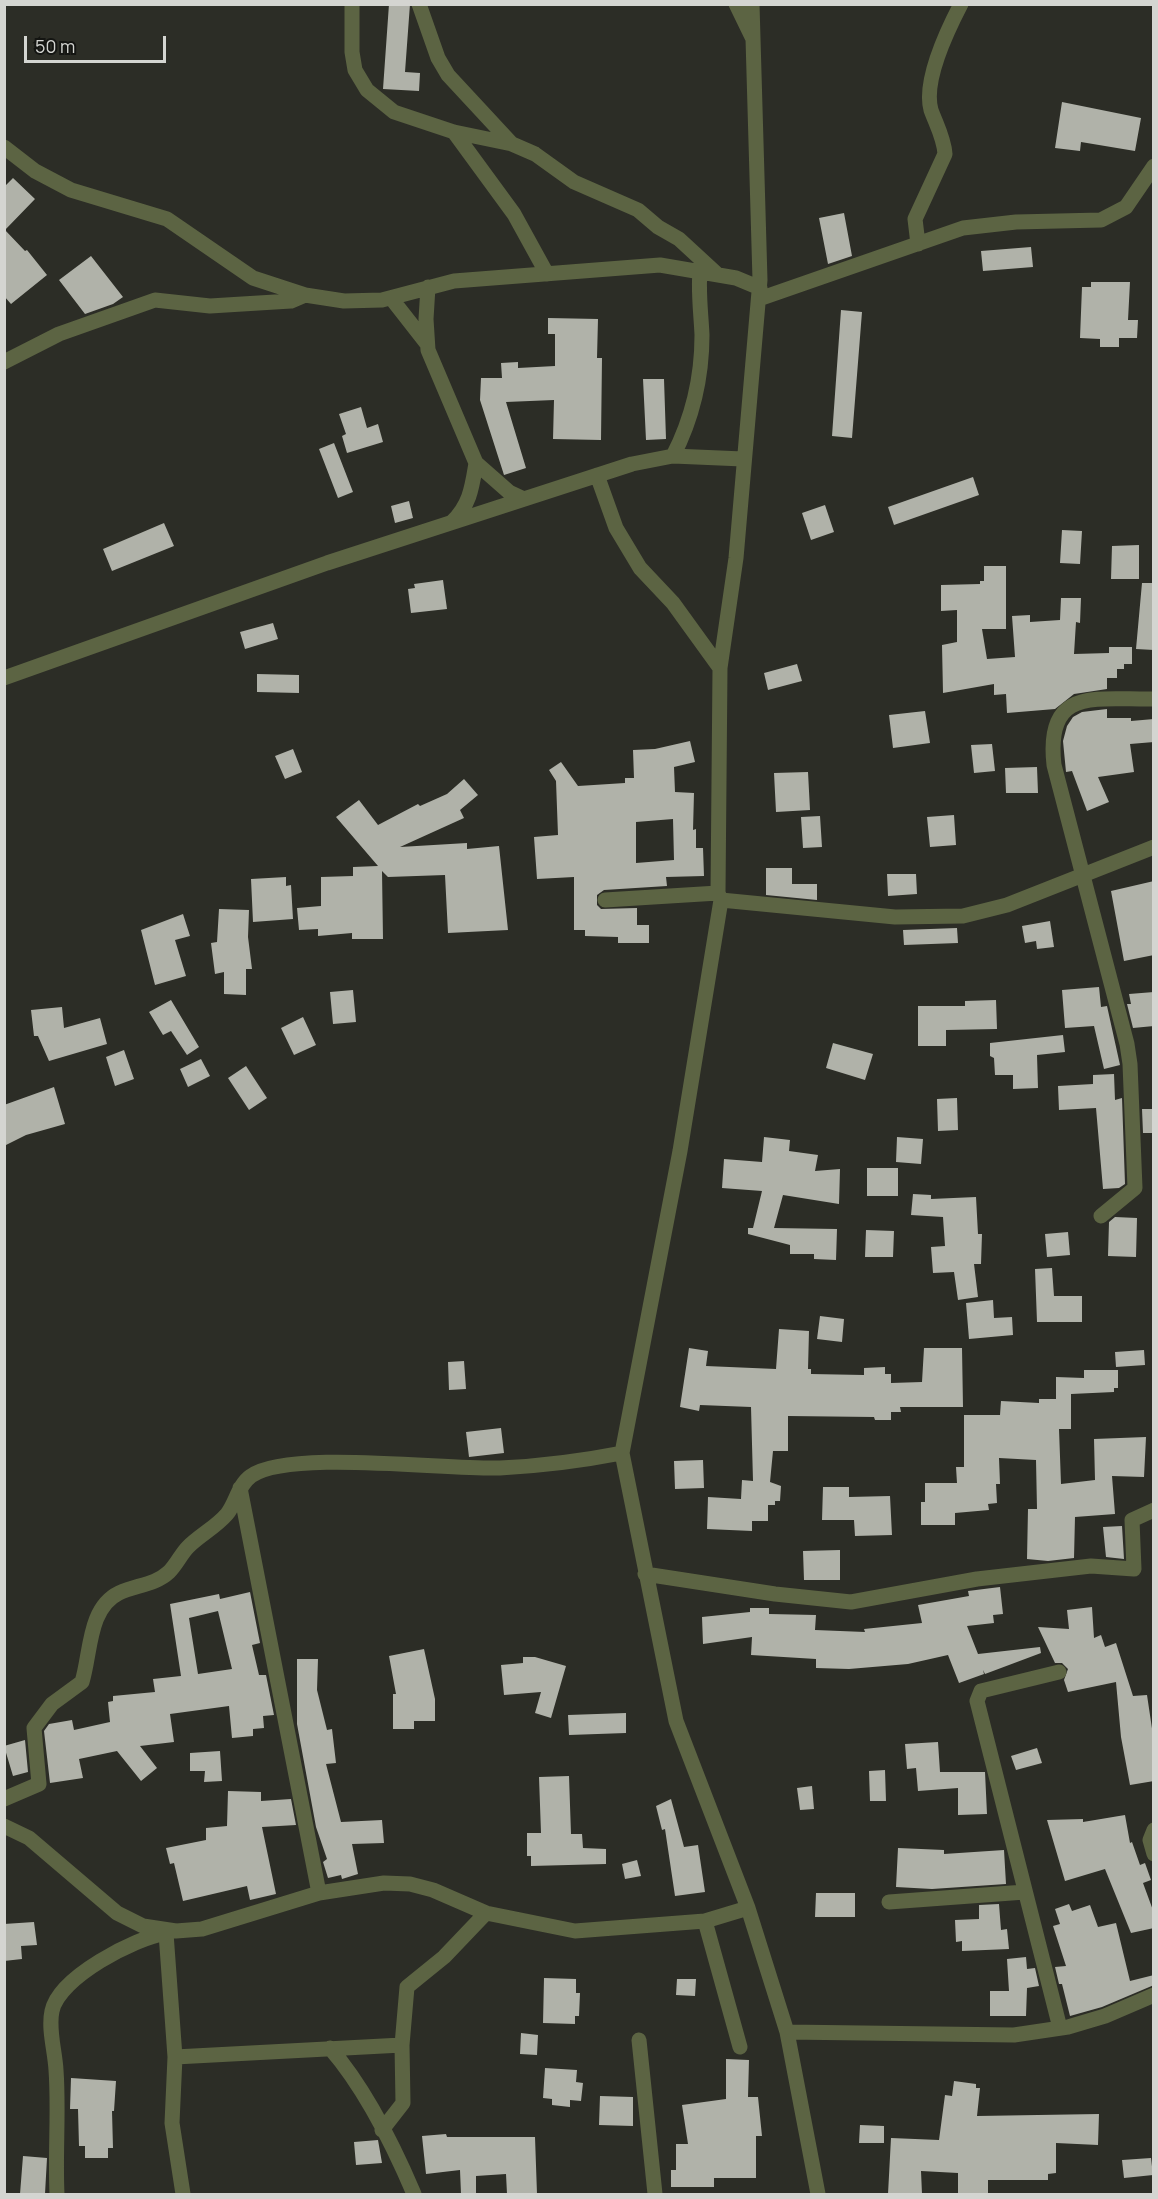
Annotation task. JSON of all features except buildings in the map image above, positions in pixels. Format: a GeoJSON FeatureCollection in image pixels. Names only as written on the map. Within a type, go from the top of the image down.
{"type":"FeatureCollection","features":[{"type":"Feature","properties":{"kind":"street"},"geometry":{"type":"LineString","coordinates":[[352,4],[352,52],[355,70],[367,90],[394,112],[454,132],[512,144],[535,154],[587,189],[638,210],[658,227],[679,239],[717,274]]}},
{"type":"Feature","properties":{"kind":"street"},"geometry":{"type":"LineString","coordinates":[[419,4],[438,58],[448,75],[512,144]]}},
{"type":"Feature","properties":{"kind":"street"},"geometry":{"type":"LineString","coordinates":[[736,4],[755,43]]}},
{"type":"Feature","properties":{"kind":"street"},"geometry":{"type":"LineString","coordinates":[[752,4],[755,43],[759,293],[736,558],[720,668],[719,897],[680,1151],[622,1453],[676,1721],[748,1908],[787,2032],[818,2194]]}},
{"type":"Feature","properties":{"kind":"street"},"geometry":{"type":"LineString","coordinates":[[918,244],[915,219],[945,154],[931,108],[930,91],[938,56],[961,4]]}},
{"type":"Feature","properties":{"kind":"street"},"geometry":{"type":"LineString","coordinates":[[454,132],[514,214],[547,274]]}},
{"type":"Feature","properties":{"kind":"street"},"geometry":{"type":"LineString","coordinates":[[4,147],[35,171],[71,190],[167,219],[253,278],[305,295],[344,301],[391,298],[454,281],[660,265],[717,274],[759,293],[863,265],[963,228],[988,224],[1101,219],[1126,207],[1154,166]]}},
{"type":"Feature","properties":{"kind":"street"},"geometry":{"type":"LineString","coordinates":[[673,456],[689,424],[698,386],[702,334],[698,298],[700,270]]}},
{"type":"Feature","properties":{"kind":"street"},"geometry":{"type":"LineString","coordinates":[[427,344],[428,287]]}},
{"type":"Feature","properties":{"kind":"street"},"geometry":{"type":"LineString","coordinates":[[4,362],[59,334],[155,300],[210,306],[291,300],[305,295]]}},
{"type":"Feature","properties":{"kind":"street"},"geometry":{"type":"LineString","coordinates":[[391,298],[427,344],[476,463],[509,492],[524,499]]}},
{"type":"Feature","properties":{"kind":"street"},"geometry":{"type":"LineString","coordinates":[[4,678],[452,522],[632,464],[673,456],[743,459]]}},
{"type":"Feature","properties":{"kind":"street"},"geometry":{"type":"LineString","coordinates":[[452,522],[463,511],[470,496],[476,463]]}},
{"type":"Feature","properties":{"kind":"street"},"geometry":{"type":"LineString","coordinates":[[597,475],[616,528],[640,568],[673,603],[720,668]]}},
{"type":"Feature","properties":{"kind":"street"},"geometry":{"type":"LineString","coordinates":[[1101,1216],[1135,1188],[1130,1064],[1122,1020],[1054,765],[1053,732],[1063,711],[1070,704],[1095,700],[1154,699]]}},
{"type":"Feature","properties":{"kind":"street"},"geometry":{"type":"LineString","coordinates":[[605,900],[719,897],[895,917],[963,916],[1007,905],[1154,847]]}},
{"type":"Feature","properties":{"kind":"street"},"geometry":{"type":"LineString","coordinates":[[4,1799],[39,1784],[34,1728],[52,1704],[82,1682],[95,1624],[103,1605],[120,1593],[156,1581],[169,1572],[188,1547],[224,1517],[240,1488],[251,1476],[292,1465],[344,1463],[497,1468],[570,1463],[622,1453]]}},
{"type":"Feature","properties":{"kind":"street"},"geometry":{"type":"LineString","coordinates":[[240,1488],[319,1893]]}},
{"type":"Feature","properties":{"kind":"street"},"geometry":{"type":"LineString","coordinates":[[645,1574],[776,1594],[851,1602],[977,1579],[1091,1566],[1134,1569],[1132,1520],[1154,1510]]}},
{"type":"Feature","properties":{"kind":"street"},"geometry":{"type":"LineString","coordinates":[[1059,1672],[981,1691],[978,1695],[979,1714],[1060,2028]]}},
{"type":"Feature","properties":{"kind":"street"},"geometry":{"type":"LineString","coordinates":[[4,1826],[29,1838],[117,1913],[142,1926],[171,1932]]}},
{"type":"Feature","properties":{"kind":"street"},"geometry":{"type":"LineString","coordinates":[[1154,1830],[1150,1840],[1154,1854]]}},
{"type":"Feature","properties":{"kind":"street"},"geometry":{"type":"LineString","coordinates":[[57,2194],[56,2072],[51,2025],[56,2001],[69,1985],[118,1949],[151,1936],[202,1929],[319,1893],[384,1883],[410,1884],[433,1890],[486,1913],[575,1931],[705,1921],[748,1908]]}},
{"type":"Feature","properties":{"kind":"street"},"geometry":{"type":"LineString","coordinates":[[889,1902],[1025,1892]]}},
{"type":"Feature","properties":{"kind":"street"},"geometry":{"type":"LineString","coordinates":[[382,2130],[403,2103],[402,2045],[407,1987],[444,1957],[486,1913]]}},
{"type":"Feature","properties":{"kind":"street"},"geometry":{"type":"LineString","coordinates":[[705,1921],[740,2047]]}},
{"type":"Feature","properties":{"kind":"street"},"geometry":{"type":"LineString","coordinates":[[171,1932],[175,2057],[172,2123],[177,2170],[183,2194]]}},
{"type":"Feature","properties":{"kind":"street"},"geometry":{"type":"LineString","coordinates":[[787,2032],[1014,2035],[1060,2028],[1105,2016],[1154,1995]]}},
{"type":"Feature","properties":{"kind":"street"},"geometry":{"type":"LineString","coordinates":[[639,2040],[655,2194]]}},
{"type":"Feature","properties":{"kind":"street"},"geometry":{"type":"LineString","coordinates":[[175,2057],[402,2045]]}},
{"type":"Feature","properties":{"kind":"street"},"geometry":{"type":"LineString","coordinates":[[330,2048],[346,2067],[399,2158],[414,2194]]}}]}
